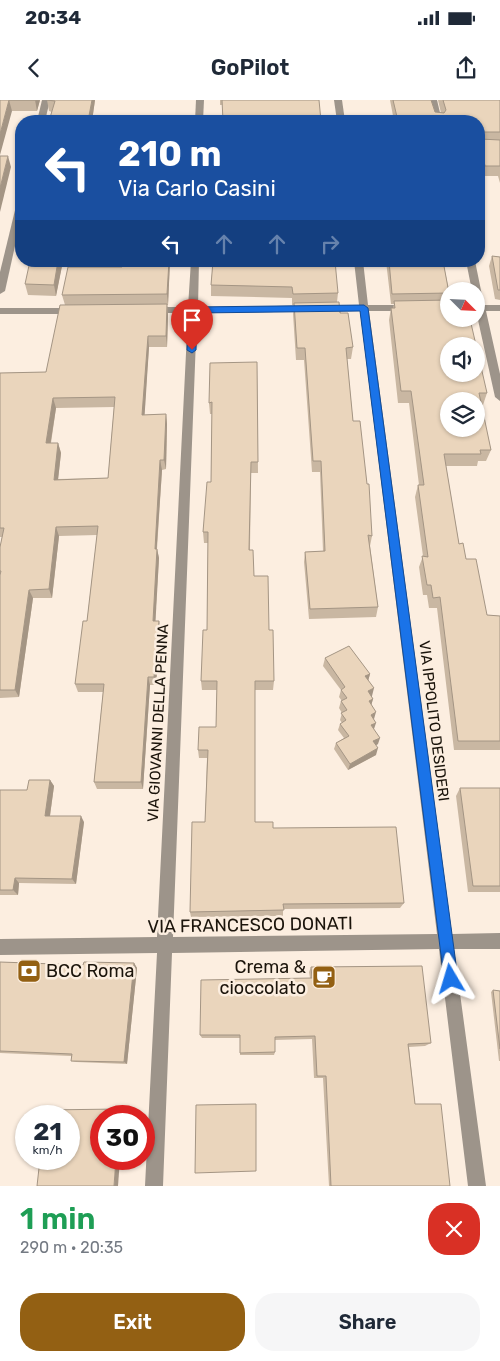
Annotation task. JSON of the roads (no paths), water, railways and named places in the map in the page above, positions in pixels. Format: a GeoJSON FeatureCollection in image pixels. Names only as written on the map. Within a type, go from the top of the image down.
{"type":"FeatureCollection","features":[{"type":"Feature","properties":{"kind":"street"},"geometry":{"type":"LineString","coordinates":[[42,115],[46,100]]}},
{"type":"Feature","properties":{"kind":"street"},"geometry":{"type":"LineString","coordinates":[[199,115],[200,100]]}},
{"type":"Feature","properties":{"kind":"street"},"geometry":{"type":"LineString","coordinates":[[338,100],[340,115]]}},
{"type":"Feature","properties":{"kind":"street"},"geometry":{"type":"LineString","coordinates":[[433,100],[437,115]]}},
{"type":"Feature","properties":{"kind":"street"},"geometry":{"type":"LineString","coordinates":[[0,291],[15,227]]}},
{"type":"Feature","properties":{"kind":"street","name":"VIA GIOVANNI DELLA PENNA"},"geometry":{"type":"LineString","coordinates":[[154,1186],[195,267]]}},
{"type":"Feature","properties":{"kind":"street","name":"VIA IPPOLITO DESIDERI"},"geometry":{"type":"LineString","coordinates":[[359,267],[477,1186]]}},
{"type":"Feature","properties":{"kind":"street"},"geometry":{"type":"LineString","coordinates":[[471,267],[474,282]]}},
{"type":"Feature","properties":{"kind":"street"},"geometry":{"type":"LineString","coordinates":[[145,310],[420,308]]}},
{"type":"Feature","properties":{"kind":"street"},"geometry":{"type":"LineString","coordinates":[[485,308],[500,308]]}},
{"type":"Feature","properties":{"kind":"street"},"geometry":{"type":"LineString","coordinates":[[0,311],[87,311]]}},
{"type":"Feature","properties":{"kind":"street"},"geometry":{"type":"LineString","coordinates":[[483,328],[500,397]]}},
{"type":"Feature","properties":{"kind":"street","name":"VIA FRANCESCO DONATI"},"geometry":{"type":"LineString","coordinates":[[0,947],[500,940]]}},
{"type":"Feature","properties":{"kind":"place","name":"BCC Roma"},"geometry":{"type":"Point","coordinates":[29,971]}},
{"type":"Feature","properties":{"kind":"place","name":"Crema & cioccolato"},"geometry":{"type":"Point","coordinates":[324,977]}}]}
